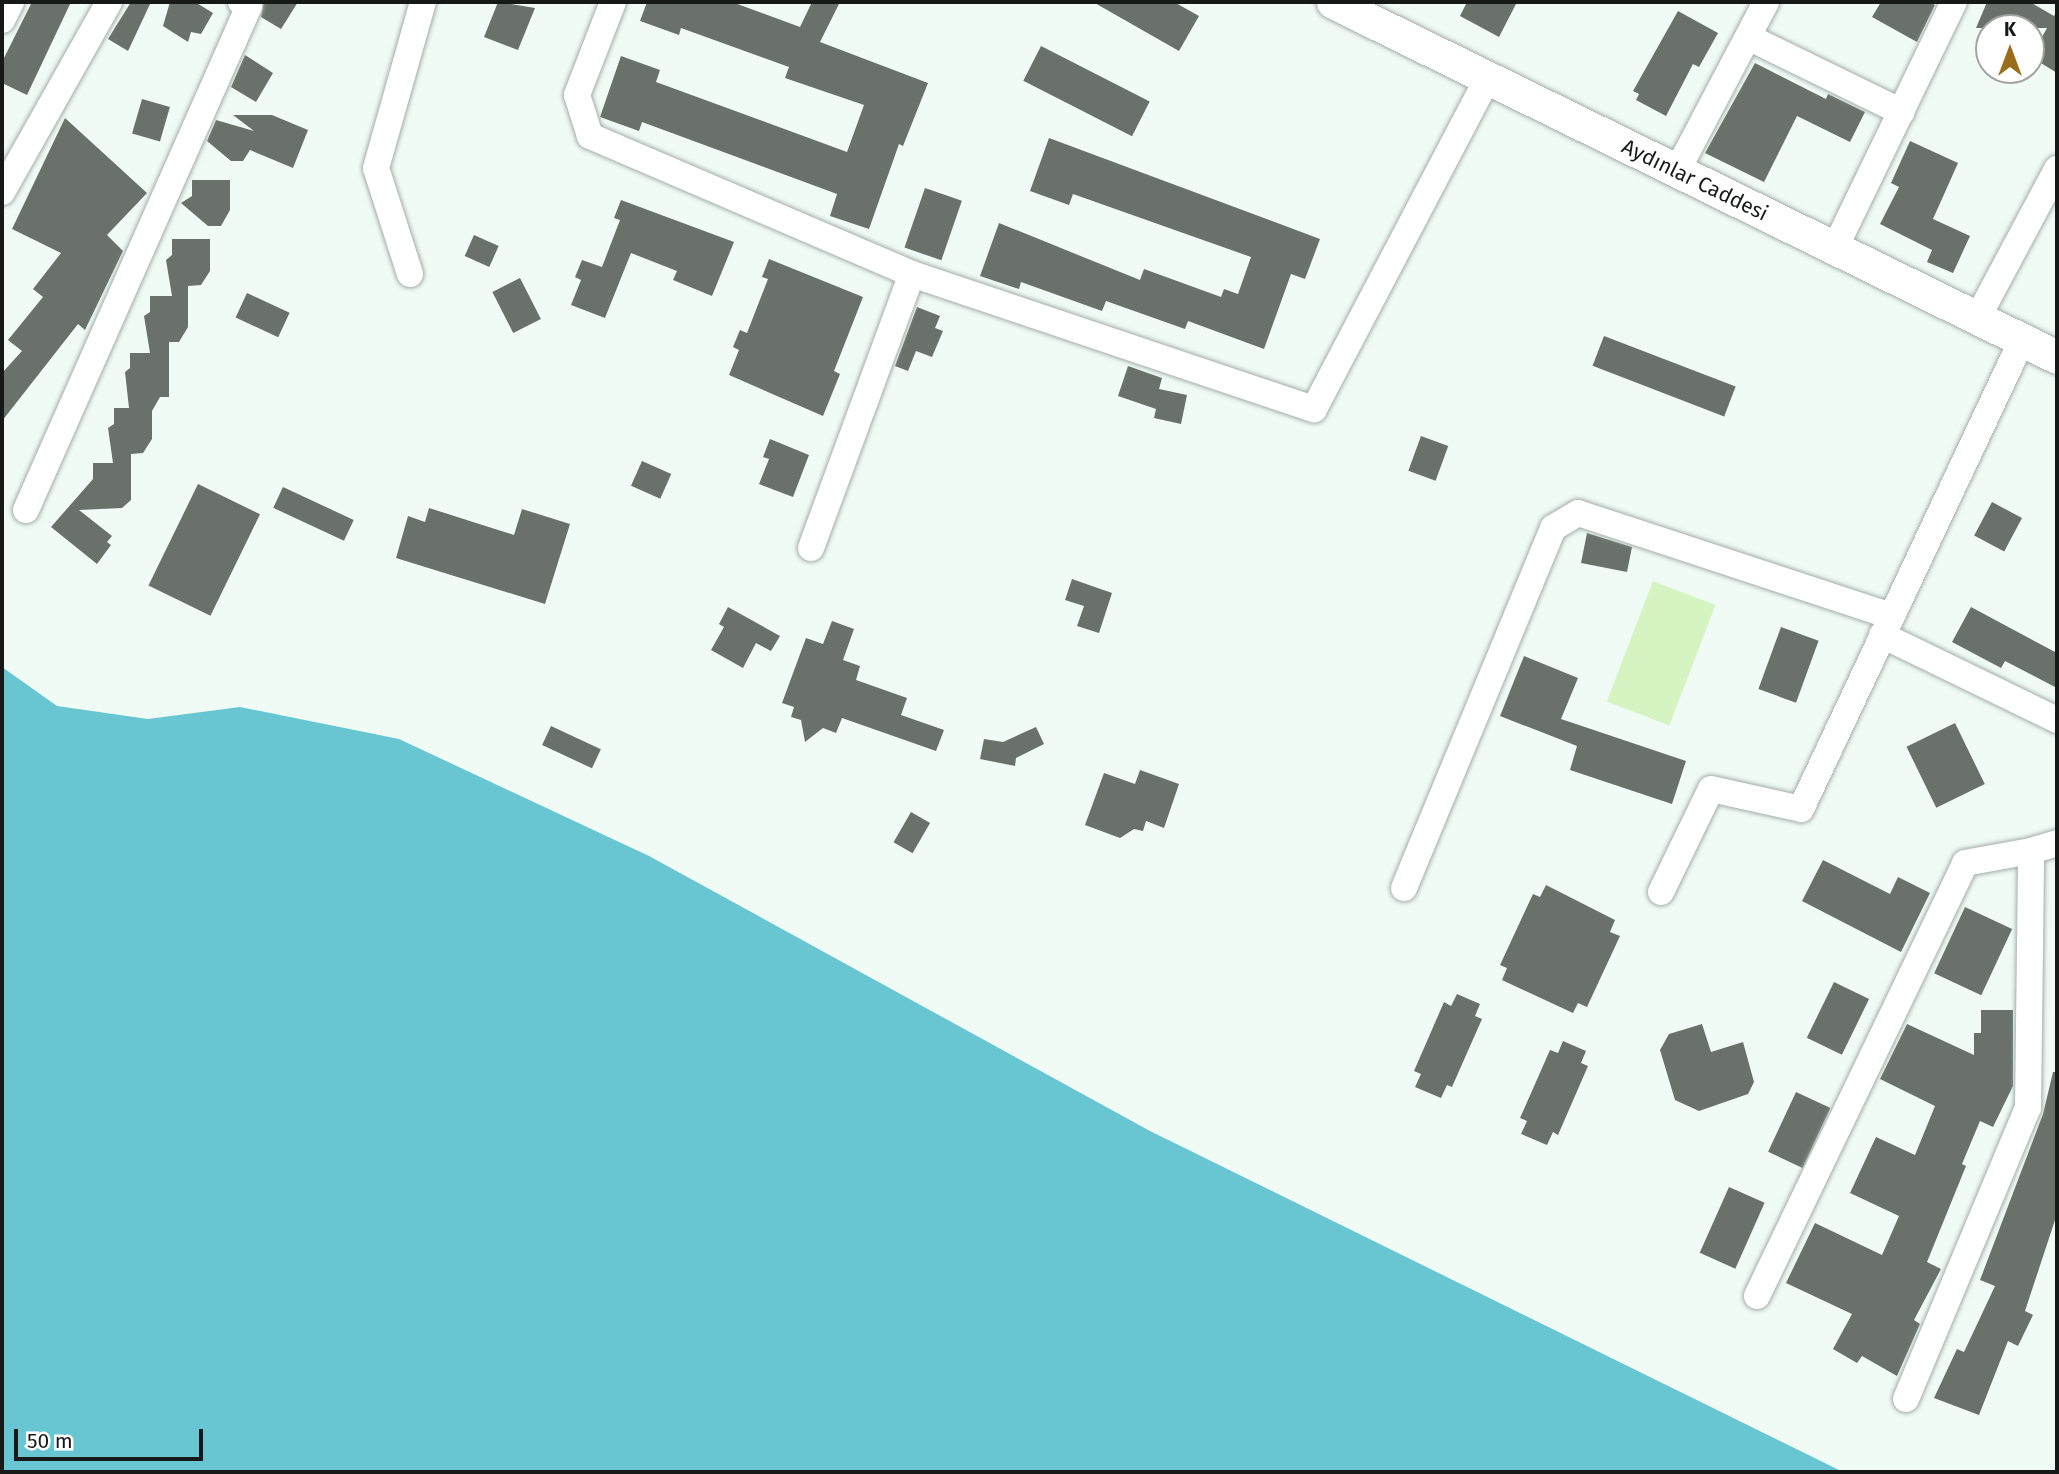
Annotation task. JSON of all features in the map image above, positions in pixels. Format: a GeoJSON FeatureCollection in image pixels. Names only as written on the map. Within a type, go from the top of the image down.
{"type":"FeatureCollection","features":[{"type":"Feature","properties":{"kind":"street"},"geometry":{"type":"LineString","coordinates":[[2,20],[11,2]]}},
{"type":"Feature","properties":{"kind":"street"},"geometry":{"type":"LineString","coordinates":[[2,192],[108,2]]}},
{"type":"Feature","properties":{"kind":"street"},"geometry":{"type":"LineString","coordinates":[[410,274],[376,167],[423,2]]}},
{"type":"Feature","properties":{"kind":"street"},"geometry":{"type":"LineString","coordinates":[[612,2],[577,95],[590,136],[912,274],[1314,409],[1488,78]]}},
{"type":"Feature","properties":{"kind":"street","name":"Aydınlar Caddesi"},"geometry":{"type":"LineString","coordinates":[[1333,2],[1380,11],[1488,78],[2057,357]]}},
{"type":"Feature","properties":{"kind":"street"},"geometry":{"type":"LineString","coordinates":[[1677,171],[1766,2]]}},
{"type":"Feature","properties":{"kind":"street"},"geometry":{"type":"LineString","coordinates":[[1836,248],[1954,2]]}},
{"type":"Feature","properties":{"kind":"street"},"geometry":{"type":"LineString","coordinates":[[26,510],[247,3]]}},
{"type":"Feature","properties":{"kind":"street"},"geometry":{"type":"LineString","coordinates":[[1748,37],[1902,113]]}},
{"type":"Feature","properties":{"kind":"street"},"geometry":{"type":"LineString","coordinates":[[1979,317],[2057,169]]}},
{"type":"Feature","properties":{"kind":"street"},"geometry":{"type":"LineString","coordinates":[[811,548],[912,274]]}},
{"type":"Feature","properties":{"kind":"street"},"geometry":{"type":"LineString","coordinates":[[1661,892],[1711,789],[1801,809],[2022,340]]}},
{"type":"Feature","properties":{"kind":"street"},"geometry":{"type":"LineString","coordinates":[[1404,888],[1553,528],[1578,513],[1886,626],[2057,720]]}},
{"type":"Feature","properties":{"kind":"street"},"geometry":{"type":"LineString","coordinates":[[1757,1296],[1965,863],[2031,851],[2057,843]]}},
{"type":"Feature","properties":{"kind":"street"},"geometry":{"type":"LineString","coordinates":[[1906,1399],[2028,1108],[2031,851]]}},
{"type":"Feature","properties":{"kind":"green space"},"geometry":{"type":"Polygon","coordinates":[[[1653,581],[1716,605],[1669,725],[1607,701],[1653,581]]]}},
{"type":"Feature","properties":{"kind":"water"},"geometry":{"type":"Polygon","coordinates":[[[2,667],[57,706],[148,719],[240,707],[399,739],[649,856],[1150,1131],[1843,1472],[2,1472],[2,667]]]}},
{"type":"Feature","properties":{"kind":"building"},"geometry":{"type":"Polygon","coordinates":[[[32,2],[71,2],[27,95],[2,83],[2,62],[32,2]]]}},
{"type":"Feature","properties":{"kind":"building"},"geometry":{"type":"Polygon","coordinates":[[[131,2],[151,2],[128,51],[108,39],[131,2]]]}},
{"type":"Feature","properties":{"kind":"building"},"geometry":{"type":"Polygon","coordinates":[[[170,2],[195,2],[213,13],[201,34],[191,32],[188,42],[163,26],[170,2]]]}},
{"type":"Feature","properties":{"kind":"building"},"geometry":{"type":"Polygon","coordinates":[[[264,2],[298,2],[281,29],[261,17],[264,2]]]}},
{"type":"Feature","properties":{"kind":"building"},"geometry":{"type":"Polygon","coordinates":[[[498,2],[535,8],[518,50],[484,37],[498,2]]]}},
{"type":"Feature","properties":{"kind":"building"},"geometry":{"type":"Polygon","coordinates":[[[647,2],[732,2],[800,27],[812,2],[840,2],[820,42],[928,83],[903,146],[899,144],[869,229],[830,216],[837,194],[642,122],[639,131],[600,117],[621,56],[660,70],[656,82],[847,152],[864,105],[785,78],[789,67],[681,28],[679,35],[640,21],[647,2]]]}},
{"type":"Feature","properties":{"kind":"building"},"geometry":{"type":"Polygon","coordinates":[[[1093,2],[1174,2],[1199,16],[1179,51],[1093,2]]]}},
{"type":"Feature","properties":{"kind":"building"},"geometry":{"type":"Polygon","coordinates":[[[1467,2],[1517,2],[1499,37],[1460,16],[1467,2]]]}},
{"type":"Feature","properties":{"kind":"building"},"geometry":{"type":"Polygon","coordinates":[[[1881,2],[1929,2],[1935,5],[1917,42],[1872,17],[1881,2]]]}},
{"type":"Feature","properties":{"kind":"building"},"geometry":{"type":"Polygon","coordinates":[[[1987,2],[2030,2],[2054,16],[2057,10],[2057,73],[2045,66],[2045,14],[1982,14],[1987,2]]]}},
{"type":"Feature","properties":{"kind":"building"},"geometry":{"type":"Polygon","coordinates":[[[1678,11],[1718,33],[1699,67],[1693,64],[1666,116],[1636,100],[1639,94],[1633,91],[1678,11]]]}},
{"type":"Feature","properties":{"kind":"building"},"geometry":{"type":"Polygon","coordinates":[[[1041,46],[1150,101],[1132,136],[1023,81],[1041,46]]]}},
{"type":"Feature","properties":{"kind":"building"},"geometry":{"type":"Polygon","coordinates":[[[245,55],[273,73],[256,102],[231,87],[245,55]]]}},
{"type":"Feature","properties":{"kind":"building"},"geometry":{"type":"Polygon","coordinates":[[[1755,63],[1826,99],[1828,94],[1865,112],[1850,142],[1797,116],[1764,182],[1705,153],[1755,63]]]}},
{"type":"Feature","properties":{"kind":"building"},"geometry":{"type":"Polygon","coordinates":[[[142,99],[170,107],[160,142],[132,134],[142,99]]]}},
{"type":"Feature","properties":{"kind":"building"},"geometry":{"type":"Polygon","coordinates":[[[233,115],[272,115],[308,130],[293,168],[250,150],[243,161],[231,161],[207,141],[216,120],[254,131],[233,115]]]}},
{"type":"Feature","properties":{"kind":"building"},"geometry":{"type":"Polygon","coordinates":[[[65,118],[147,193],[107,235],[123,251],[85,330],[78,324],[2,421],[2,373],[22,351],[8,340],[43,297],[33,289],[61,253],[12,229],[65,118]]]}},
{"type":"Feature","properties":{"kind":"building"},"geometry":{"type":"Polygon","coordinates":[[[1049,138],[1320,239],[1305,279],[1291,274],[1264,349],[1188,321],[1185,329],[1106,301],[1102,311],[1021,282],[1019,289],[980,276],[999,223],[1140,280],[1144,269],[1221,297],[1224,289],[1238,294],[1251,257],[1073,194],[1069,205],[1030,191],[1049,138]]]}},
{"type":"Feature","properties":{"kind":"building"},"geometry":{"type":"Polygon","coordinates":[[[1910,141],[1958,163],[1933,219],[1970,236],[1953,273],[1927,262],[1932,250],[1880,224],[1899,187],[1891,183],[1910,141]]]}},
{"type":"Feature","properties":{"kind":"building"},"geometry":{"type":"Polygon","coordinates":[[[192,180],[230,180],[230,210],[221,226],[208,226],[181,203],[192,196],[192,180]]]}},
{"type":"Feature","properties":{"kind":"building"},"geometry":{"type":"Polygon","coordinates":[[[925,188],[962,201],[941,260],[904,248],[925,188]]]}},
{"type":"Feature","properties":{"kind":"building"},"geometry":{"type":"Polygon","coordinates":[[[621,200],[734,242],[712,296],[673,280],[677,271],[631,253],[605,318],[571,305],[581,280],[575,277],[582,260],[602,267],[620,220],[614,218],[621,200]]]}},
{"type":"Feature","properties":{"kind":"building"},"geometry":{"type":"Polygon","coordinates":[[[474,235],[499,246],[489,267],[465,256],[474,235]]]}},
{"type":"Feature","properties":{"kind":"building"},"geometry":{"type":"Polygon","coordinates":[[[172,239],[210,239],[210,271],[201,285],[188,286],[188,327],[179,342],[169,342],[169,397],[160,397],[152,411],[152,439],[143,453],[131,454],[131,500],[122,508],[79,510],[112,536],[107,542],[111,545],[97,564],[51,527],[93,479],[93,463],[113,463],[108,428],[114,424],[114,408],[129,408],[125,372],[130,368],[130,353],[150,353],[144,316],[150,312],[150,296],[172,296],[166,260],[172,255],[172,239]]]}},
{"type":"Feature","properties":{"kind":"building"},"geometry":{"type":"Polygon","coordinates":[[[769,259],[863,297],[834,371],[840,374],[823,416],[729,375],[739,350],[733,347],[740,330],[747,333],[768,279],[762,277],[769,259]]]}},
{"type":"Feature","properties":{"kind":"building"},"geometry":{"type":"Polygon","coordinates":[[[520,278],[541,319],[513,333],[492,292],[520,278]]]}},
{"type":"Feature","properties":{"kind":"building"},"geometry":{"type":"Polygon","coordinates":[[[247,293],[290,313],[278,337],[236,317],[247,293]]]}},
{"type":"Feature","properties":{"kind":"building"},"geometry":{"type":"Polygon","coordinates":[[[917,307],[940,316],[935,328],[943,331],[932,357],[916,351],[908,371],[895,366],[917,307]]]}},
{"type":"Feature","properties":{"kind":"building"},"geometry":{"type":"Polygon","coordinates":[[[1604,336],[1736,387],[1724,416],[1593,366],[1604,336]]]}},
{"type":"Feature","properties":{"kind":"building"},"geometry":{"type":"Polygon","coordinates":[[[1128,366],[1162,378],[1159,389],[1187,395],[1181,424],[1154,418],[1156,409],[1118,396],[1128,366]]]}},
{"type":"Feature","properties":{"kind":"building"},"geometry":{"type":"Polygon","coordinates":[[[1421,436],[1448,446],[1436,481],[1408,471],[1421,436]]]}},
{"type":"Feature","properties":{"kind":"building"},"geometry":{"type":"Polygon","coordinates":[[[770,439],[809,455],[793,497],[759,484],[769,459],[763,457],[770,439]]]}},
{"type":"Feature","properties":{"kind":"building"},"geometry":{"type":"Polygon","coordinates":[[[642,461],[671,474],[660,499],[631,486],[642,461]]]}},
{"type":"Feature","properties":{"kind":"building"},"geometry":{"type":"Polygon","coordinates":[[[198,484],[260,514],[210,616],[148,586],[198,484]]]}},
{"type":"Feature","properties":{"kind":"building"},"geometry":{"type":"Polygon","coordinates":[[[283,487],[354,520],[344,541],[273,508],[283,487]]]}},
{"type":"Feature","properties":{"kind":"building"},"geometry":{"type":"Polygon","coordinates":[[[1992,502],[2022,518],[2004,552],[1974,536],[1992,502]]]}},
{"type":"Feature","properties":{"kind":"building"},"geometry":{"type":"Polygon","coordinates":[[[429,508],[514,535],[522,509],[570,524],[545,604],[396,558],[408,516],[425,522],[429,508]]]}},
{"type":"Feature","properties":{"kind":"building"},"geometry":{"type":"Polygon","coordinates":[[[1587,533],[1632,547],[1627,572],[1581,563],[1587,533]]]}},
{"type":"Feature","properties":{"kind":"building"},"geometry":{"type":"Polygon","coordinates":[[[1072,579],[1112,593],[1099,633],[1077,626],[1084,606],[1065,600],[1072,579]]]}},
{"type":"Feature","properties":{"kind":"building"},"geometry":{"type":"Polygon","coordinates":[[[728,607],[780,636],[771,651],[756,643],[743,668],[711,650],[724,627],[719,624],[728,607]]]}},
{"type":"Feature","properties":{"kind":"building"},"geometry":{"type":"Polygon","coordinates":[[[1971,607],[2057,653],[2057,688],[2005,661],[2001,668],[1952,642],[1971,607]]]}},
{"type":"Feature","properties":{"kind":"building"},"geometry":{"type":"Polygon","coordinates":[[[832,621],[854,629],[843,660],[860,666],[856,680],[907,698],[901,715],[944,730],[936,751],[842,718],[836,733],[823,728],[805,742],[801,720],[791,717],[794,707],[782,703],[806,638],[823,644],[832,621]]]}},
{"type":"Feature","properties":{"kind":"building"},"geometry":{"type":"Polygon","coordinates":[[[1781,627],[1819,641],[1796,703],[1758,689],[1781,627]]]}},
{"type":"Feature","properties":{"kind":"building"},"geometry":{"type":"Polygon","coordinates":[[[1524,656],[1578,678],[1561,719],[1686,761],[1672,804],[1570,770],[1577,746],[1500,716],[1524,656]]]}},
{"type":"Feature","properties":{"kind":"building"},"geometry":{"type":"Polygon","coordinates":[[[1955,723],[1985,784],[1936,808],[1906,747],[1955,723]]]}},
{"type":"Feature","properties":{"kind":"building"},"geometry":{"type":"Polygon","coordinates":[[[551,726],[601,749],[592,768],[542,745],[551,726]]]}},
{"type":"Feature","properties":{"kind":"building"},"geometry":{"type":"Polygon","coordinates":[[[1036,727],[1044,744],[1016,758],[1015,766],[980,759],[984,739],[1003,742],[1036,727]]]}},
{"type":"Feature","properties":{"kind":"building"},"geometry":{"type":"Polygon","coordinates":[[[1140,770],[1179,784],[1164,828],[1146,821],[1143,831],[1134,829],[1120,838],[1085,825],[1104,773],[1135,784],[1140,770]]]}},
{"type":"Feature","properties":{"kind":"building"},"geometry":{"type":"Polygon","coordinates":[[[911,812],[930,823],[913,853],[894,842],[911,812]]]}},
{"type":"Feature","properties":{"kind":"building"},"geometry":{"type":"Polygon","coordinates":[[[1823,860],[1890,894],[1898,877],[1930,893],[1901,952],[1802,901],[1823,860]]]}},
{"type":"Feature","properties":{"kind":"building"},"geometry":{"type":"Polygon","coordinates":[[[1546,885],[1615,920],[1610,932],[1620,936],[1587,1007],[1578,1003],[1573,1013],[1502,980],[1507,968],[1500,965],[1533,894],[1540,897],[1546,885]]]}},
{"type":"Feature","properties":{"kind":"building"},"geometry":{"type":"Polygon","coordinates":[[[1965,907],[2012,929],[1981,995],[1934,973],[1965,907]]]}},
{"type":"Feature","properties":{"kind":"building"},"geometry":{"type":"Polygon","coordinates":[[[1834,982],[1869,999],[1842,1055],[1807,1038],[1834,982]]]}},
{"type":"Feature","properties":{"kind":"building"},"geometry":{"type":"Polygon","coordinates":[[[1457,994],[1480,1004],[1475,1016],[1482,1019],[1452,1087],[1447,1085],[1441,1098],[1415,1087],[1421,1074],[1414,1071],[1444,1002],[1451,1006],[1457,994]]]}},
{"type":"Feature","properties":{"kind":"building"},"geometry":{"type":"Polygon","coordinates":[[[1981,1010],[2013,1010],[2013,1086],[1993,1127],[1980,1121],[1962,1164],[1966,1166],[1927,1262],[1941,1269],[1914,1320],[1920,1324],[1897,1376],[1862,1356],[1857,1363],[1833,1349],[1852,1314],[1786,1283],[1815,1223],[1882,1255],[1899,1216],[1850,1193],[1876,1137],[1915,1155],[1935,1106],[1880,1079],[1907,1024],[1974,1055],[1974,1033],[1981,1033],[1981,1010]]]}},
{"type":"Feature","properties":{"kind":"building"},"geometry":{"type":"Polygon","coordinates":[[[1702,1024],[1711,1052],[1743,1042],[1754,1082],[1748,1094],[1699,1111],[1675,1100],[1660,1050],[1669,1034],[1702,1024]]]}},
{"type":"Feature","properties":{"kind":"building"},"geometry":{"type":"Polygon","coordinates":[[[1563,1041],[1586,1051],[1581,1063],[1588,1066],[1558,1135],[1553,1132],[1547,1145],[1521,1134],[1527,1121],[1520,1118],[1550,1050],[1558,1053],[1563,1041]]]}},
{"type":"Feature","properties":{"kind":"building"},"geometry":{"type":"Polygon","coordinates":[[[2053,1072],[2057,1072],[2057,1214],[2025,1311],[2033,1315],[2018,1346],[2008,1341],[1979,1415],[1934,1398],[1957,1349],[1964,1352],[1995,1286],[1980,1280],[2043,1114],[2053,1072]]]}},
{"type":"Feature","properties":{"kind":"building"},"geometry":{"type":"Polygon","coordinates":[[[1796,1092],[1830,1108],[1803,1168],[1768,1152],[1796,1092]]]}},
{"type":"Feature","properties":{"kind":"building"},"geometry":{"type":"Polygon","coordinates":[[[1729,1187],[1765,1203],[1735,1269],[1700,1253],[1729,1187]]]}}]}
